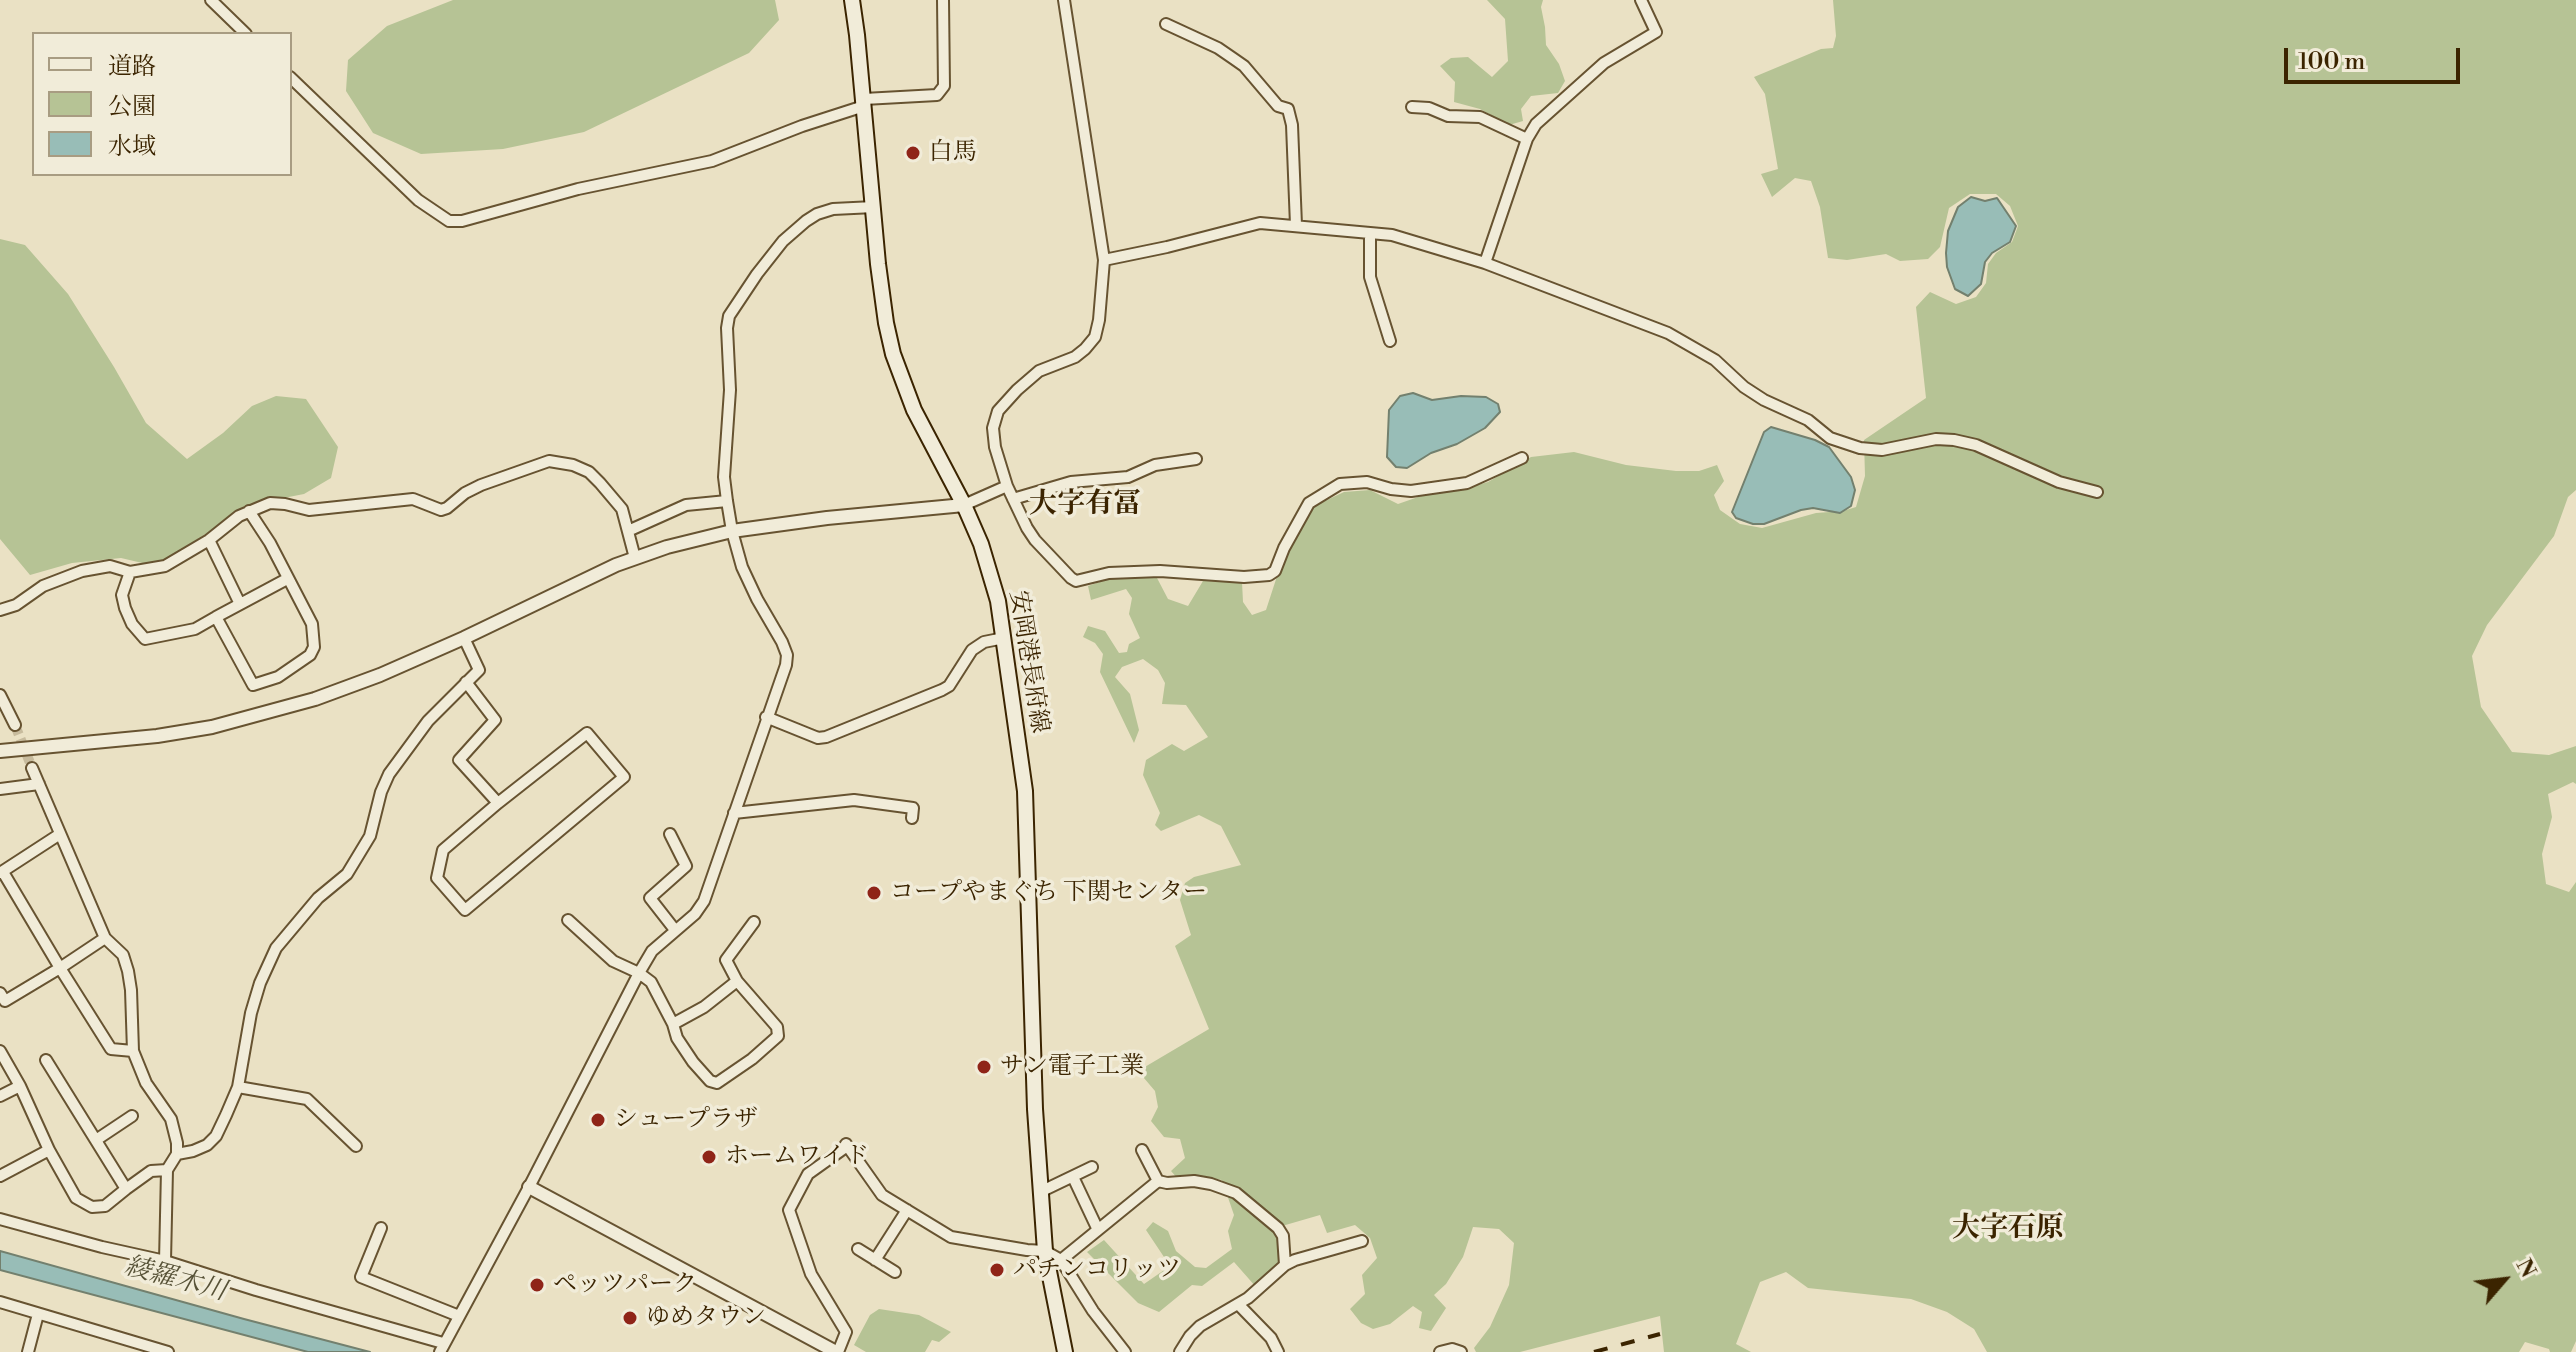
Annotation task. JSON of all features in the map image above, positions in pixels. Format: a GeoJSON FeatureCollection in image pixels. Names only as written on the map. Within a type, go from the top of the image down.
{"type":"FeatureCollection","features":[{"type":"Feature","properties":{"kind":"main road","name":"安岡港長府線"},"geometry":{"type":"LineString","coordinates":[[852,0],[886,323],[893,354],[914,410],[981,544],[998,601],[1004,638],[1025,791],[1035,1109],[1045,1251],[1065,1352]]}},
{"type":"Feature","properties":{"kind":"street"},"geometry":{"type":"LineString","coordinates":[[211,0],[244,32]]}},
{"type":"Feature","properties":{"kind":"street"},"geometry":{"type":"LineString","coordinates":[[292,79],[418,200],[449,221],[462,221],[578,189],[712,161],[864,102],[937,95],[944,86],[943,0]]}},
{"type":"Feature","properties":{"kind":"street"},"geometry":{"type":"LineString","coordinates":[[1064,0],[1104,260],[1095,337],[1075,357],[1039,371],[1017,390],[998,411],[993,428],[995,447],[1007,486],[1035,540],[1076,581],[1109,573],[1147,571],[1269,575],[1275,571],[1309,503],[1340,484],[1367,482],[1411,491],[1467,483],[1522,458]]}},
{"type":"Feature","properties":{"kind":"street"},"geometry":{"type":"LineString","coordinates":[[1485,263],[1527,139],[1536,124],[1604,63],[1656,32],[1641,0]]}},
{"type":"Feature","properties":{"kind":"street"},"geometry":{"type":"LineString","coordinates":[[1166,24],[1218,48],[1234,59],[1244,66],[1278,106],[1288,109],[1292,125],[1296,225]]}},
{"type":"Feature","properties":{"kind":"street"},"geometry":{"type":"LineString","coordinates":[[1412,107],[1429,108],[1448,116],[1480,117],[1527,139]]}},
{"type":"Feature","properties":{"kind":"street"},"geometry":{"type":"LineString","coordinates":[[0,1219],[165,1261],[441,1348],[529,1187],[639,973],[652,951],[695,914],[704,901],[786,665],[787,655],[742,567],[727,501],[724,477],[730,390],[729,316],[783,241],[806,221],[833,209],[874,207]]}},
{"type":"Feature","properties":{"kind":"street"},"geometry":{"type":"LineString","coordinates":[[1104,260],[1260,223],[1392,235],[1485,263],[1668,333],[1715,360],[1744,387],[1764,400],[1808,420],[1830,438],[1860,448],[1882,450],[1936,439],[1954,440],[1976,445],[2059,482],[2097,492]]}},
{"type":"Feature","properties":{"kind":"street"},"geometry":{"type":"LineString","coordinates":[[1370,233],[1370,277],[1390,341]]}},
{"type":"Feature","properties":{"kind":"street"},"geometry":{"type":"LineString","coordinates":[[1013,499],[1062,484],[1128,477],[1155,465],[1196,459]]}},
{"type":"Feature","properties":{"kind":"street"},"geometry":{"type":"LineString","coordinates":[[0,610],[16,605],[32,591],[82,571],[110,566],[130,572],[165,566],[249,511],[270,503],[309,510],[413,499],[441,510],[481,485],[549,461],[560,461],[589,472],[600,483],[622,509],[635,558]]}},
{"type":"Feature","properties":{"kind":"street"},"geometry":{"type":"LineString","coordinates":[[0,751],[157,736],[246,719],[349,688],[635,558],[667,547],[732,531],[964,505],[1007,486]]}},
{"type":"Feature","properties":{"kind":"street"},"geometry":{"type":"LineString","coordinates":[[628,531],[686,505],[727,501]]}},
{"type":"Feature","properties":{"kind":"street"},"geometry":{"type":"LineString","coordinates":[[216,617],[253,685],[278,677],[310,655],[314,647],[312,624],[299,596],[249,511]]}},
{"type":"Feature","properties":{"kind":"street"},"geometry":{"type":"LineString","coordinates":[[209,540],[240,604]]}},
{"type":"Feature","properties":{"kind":"street"},"geometry":{"type":"LineString","coordinates":[[130,572],[122,595],[132,624],[145,639],[195,629],[287,579]]}},
{"type":"Feature","properties":{"kind":"street"},"geometry":{"type":"LineString","coordinates":[[177,1154],[207,1145],[216,1136],[238,1087],[251,1013],[276,948],[318,898],[347,874],[370,836],[389,774],[428,721],[479,670],[464,638]]}},
{"type":"Feature","properties":{"kind":"street"},"geometry":{"type":"LineString","coordinates":[[766,717],[818,738],[826,737],[942,690],[949,686],[972,650],[978,645],[1004,638]]}},
{"type":"Feature","properties":{"kind":"street"},"geometry":{"type":"LineString","coordinates":[[466,682],[495,720],[459,760],[498,803]]}},
{"type":"Feature","properties":{"kind":"street"},"geometry":{"type":"LineString","coordinates":[[0,695],[15,725]]}},
{"type":"Feature","properties":{"kind":"street"},"geometry":{"type":"LineString","coordinates":[[587,733],[624,777],[465,910],[437,878],[443,850],[498,803],[587,733]]}},
{"type":"Feature","properties":{"kind":"street"},"geometry":{"type":"LineString","coordinates":[[32,768],[105,938],[123,955],[128,971],[133,1051],[146,1083],[171,1119],[177,1154],[167,1170],[165,1261]]}},
{"type":"Feature","properties":{"kind":"street"},"geometry":{"type":"LineString","coordinates":[[0,789],[39,784]]}},
{"type":"Feature","properties":{"kind":"street"},"geometry":{"type":"LineString","coordinates":[[734,813],[854,800],[913,808],[912,818]]}},
{"type":"Feature","properties":{"kind":"street"},"geometry":{"type":"LineString","coordinates":[[60,834],[1,872],[111,1049],[133,1051]]}},
{"type":"Feature","properties":{"kind":"street"},"geometry":{"type":"LineString","coordinates":[[670,834],[686,866],[650,898],[675,930]]}},
{"type":"Feature","properties":{"kind":"street"},"geometry":{"type":"LineString","coordinates":[[568,920],[590,933],[613,961],[651,982],[677,1038],[693,1062],[710,1081],[717,1083],[778,1036],[777,1027],[737,981],[726,960],[754,922]]}},
{"type":"Feature","properties":{"kind":"street"},"geometry":{"type":"LineString","coordinates":[[2,1000],[60,968],[105,938]]}},
{"type":"Feature","properties":{"kind":"street"},"geometry":{"type":"LineString","coordinates":[[673,1024],[704,1007],[737,981]]}},
{"type":"Feature","properties":{"kind":"street"},"geometry":{"type":"LineString","coordinates":[[0,1051],[76,1198],[92,1207],[105,1206],[151,1171],[167,1170]]}},
{"type":"Feature","properties":{"kind":"street"},"geometry":{"type":"LineString","coordinates":[[46,1060],[126,1189]]}},
{"type":"Feature","properties":{"kind":"street"},"geometry":{"type":"LineString","coordinates":[[0,1096],[20,1086]]}},
{"type":"Feature","properties":{"kind":"street"},"geometry":{"type":"LineString","coordinates":[[238,1087],[307,1099],[356,1146]]}},
{"type":"Feature","properties":{"kind":"street"},"geometry":{"type":"LineString","coordinates":[[96,1140],[132,1116]]}},
{"type":"Feature","properties":{"kind":"street"},"geometry":{"type":"LineString","coordinates":[[529,1187],[837,1352],[846,1332],[811,1274],[789,1210],[808,1174],[846,1144],[882,1195],[951,1237],[1045,1251],[1061,1260],[1093,1311],[1125,1352]]}},
{"type":"Feature","properties":{"kind":"street"},"geometry":{"type":"LineString","coordinates":[[0,1176],[49,1150]]}},
{"type":"Feature","properties":{"kind":"street"},"geometry":{"type":"LineString","coordinates":[[1142,1150],[1158,1181]]}},
{"type":"Feature","properties":{"kind":"street"},"geometry":{"type":"LineString","coordinates":[[1040,1192],[1092,1167]]}},
{"type":"Feature","properties":{"kind":"street"},"geometry":{"type":"LineString","coordinates":[[1073,1177],[1098,1230]]}},
{"type":"Feature","properties":{"kind":"street"},"geometry":{"type":"LineString","coordinates":[[1061,1260],[1158,1181],[1202,1182],[1236,1193],[1278,1228],[1283,1236],[1285,1265]]}},
{"type":"Feature","properties":{"kind":"street"},"geometry":{"type":"LineString","coordinates":[[875,1260],[907,1210]]}},
{"type":"Feature","properties":{"kind":"street"},"geometry":{"type":"LineString","coordinates":[[381,1228],[361,1277],[459,1316]]}},
{"type":"Feature","properties":{"kind":"street"},"geometry":{"type":"LineString","coordinates":[[1180,1352],[1200,1326],[1248,1298],[1285,1265],[1362,1241]]}},
{"type":"Feature","properties":{"kind":"street"},"geometry":{"type":"LineString","coordinates":[[858,1249],[895,1272]]}},
{"type":"Feature","properties":{"kind":"street"},"geometry":{"type":"LineString","coordinates":[[0,1302],[168,1352]]}},
{"type":"Feature","properties":{"kind":"street"},"geometry":{"type":"LineString","coordinates":[[1238,1304],[1271,1338],[1278,1352]]}},
{"type":"Feature","properties":{"kind":"street"},"geometry":{"type":"LineString","coordinates":[[28,1352],[38,1314]]}},
{"type":"Feature","properties":{"kind":"street"},"geometry":{"type":"LineString","coordinates":[[1440,1352],[1452,1349],[1461,1352]]}},
{"type":"Feature","properties":{"kind":"green space"},"geometry":{"type":"Polygon","coordinates":[[[453,0],[775,0],[779,20],[749,53],[584,132],[503,149],[421,154],[373,133],[346,91],[348,60],[387,26],[453,0]]]}},
{"type":"Feature","properties":{"kind":"green space"},"geometry":{"type":"Polygon","coordinates":[[[1487,0],[1543,0],[1541,7],[1546,45],[1559,64],[1565,81],[1558,93],[1531,96],[1521,109],[1523,121],[1509,125],[1480,109],[1454,102],[1455,82],[1440,66],[1451,58],[1468,57],[1492,77],[1508,61],[1505,19],[1487,0]]]}},
{"type":"Feature","properties":{"kind":"green space"},"geometry":{"type":"Polygon","coordinates":[[[1833,0],[2576,0],[2576,490],[2568,497],[2554,536],[2487,625],[2472,656],[2481,707],[2512,752],[2549,755],[2576,746],[2576,784],[2573,782],[2548,794],[2552,817],[2542,854],[2546,884],[2569,892],[2576,882],[2576,1341],[2571,1352],[2550,1352],[2549,1349],[2525,1342],[2519,1352],[1987,1352],[1974,1329],[1947,1312],[1911,1299],[1808,1288],[1786,1272],[1760,1282],[1736,1344],[1751,1352],[1664,1352],[1660,1316],[1520,1352],[1476,1352],[1474,1348],[1490,1327],[1509,1285],[1514,1243],[1499,1229],[1473,1227],[1463,1257],[1446,1284],[1434,1295],[1446,1308],[1431,1331],[1419,1328],[1422,1312],[1413,1306],[1390,1324],[1373,1329],[1361,1323],[1350,1309],[1365,1294],[1362,1275],[1377,1258],[1370,1238],[1355,1225],[1327,1233],[1320,1215],[1282,1226],[1281,1264],[1256,1287],[1234,1262],[1202,1286],[1192,1285],[1159,1312],[1138,1303],[1087,1252],[1104,1240],[1144,1284],[1170,1266],[1146,1230],[1153,1222],[1168,1231],[1176,1251],[1195,1267],[1206,1268],[1232,1249],[1228,1231],[1234,1215],[1222,1180],[1200,1177],[1179,1180],[1171,1171],[1185,1158],[1180,1139],[1164,1137],[1151,1121],[1158,1107],[1155,1091],[1138,1071],[1209,1029],[1175,946],[1191,935],[1180,900],[1185,883],[1194,877],[1241,865],[1221,826],[1199,815],[1161,831],[1155,825],[1160,813],[1143,775],[1146,760],[1172,744],[1184,751],[1208,737],[1186,705],[1162,704],[1165,683],[1158,670],[1143,659],[1122,667],[1115,677],[1130,694],[1139,730],[1134,743],[1100,672],[1103,654],[1095,643],[1083,637],[1088,626],[1105,631],[1119,653],[1127,652],[1129,644],[1140,638],[1129,614],[1132,598],[1126,589],[1091,600],[1088,586],[1114,577],[1157,578],[1168,599],[1188,606],[1203,581],[1242,582],[1243,602],[1252,615],[1266,610],[1280,567],[1312,507],[1344,492],[1370,490],[1398,504],[1488,482],[1531,457],[1574,452],[1626,465],[1676,471],[1699,471],[1717,465],[1724,481],[1714,495],[1720,510],[1740,524],[1762,528],[1816,513],[1856,507],[1865,476],[1864,440],[1926,398],[1916,307],[1930,292],[1956,304],[1976,297],[1986,283],[1988,264],[1996,253],[2012,242],[2018,226],[2010,206],[1996,194],[1970,194],[1949,208],[1940,247],[1928,259],[1900,261],[1886,254],[1847,260],[1828,258],[1820,207],[1811,181],[1795,178],[1772,197],[1761,174],[1778,169],[1765,94],[1754,77],[1821,49],[1833,48],[1836,36],[1833,0]]]}},
{"type":"Feature","properties":{"kind":"green space"},"geometry":{"type":"Polygon","coordinates":[[[0,239],[25,245],[68,294],[146,423],[187,459],[223,433],[252,406],[276,396],[306,399],[338,447],[331,478],[304,494],[253,504],[155,566],[121,558],[72,563],[30,575],[0,539],[0,239]]]}},
{"type":"Feature","properties":{"kind":"green space"},"geometry":{"type":"Polygon","coordinates":[[[879,1309],[919,1315],[951,1332],[939,1342],[932,1340],[925,1352],[866,1352],[854,1345],[870,1315],[879,1309]]]}},
{"type":"Feature","properties":{"kind":"water"},"geometry":{"type":"Polygon","coordinates":[[[1971,197],[1985,201],[1997,198],[2016,226],[2010,242],[1992,253],[1985,262],[1981,284],[1968,296],[1955,289],[1947,267],[1946,253],[1948,231],[1958,207],[1971,197]]]}},
{"type":"Feature","properties":{"kind":"water"},"geometry":{"type":"Polygon","coordinates":[[[1413,393],[1432,400],[1486,397],[1498,404],[1500,412],[1485,428],[1457,444],[1431,453],[1407,468],[1396,467],[1387,457],[1389,410],[1400,396],[1413,393]]]}},
{"type":"Feature","properties":{"kind":"water"},"geometry":{"type":"Polygon","coordinates":[[[1771,427],[1829,447],[1851,477],[1855,490],[1851,506],[1840,513],[1813,508],[1801,510],[1764,524],[1736,518],[1732,512],[1764,432],[1771,427]]]}},
{"type":"Feature","properties":{"kind":"water"},"geometry":{"type":"Polygon","coordinates":[[[0,1251],[370,1352],[308,1352],[0,1270],[0,1251]]]}},
{"type":"Feature","properties":{"kind":"tunnel"},"geometry":{"type":"LineString","coordinates":[[15,725],[32,768]]}},
{"type":"Feature","properties":{"kind":"railway"},"geometry":{"type":"LineString","coordinates":[[1594,1352],[1660,1334]]}},
{"type":"Feature","properties":{"kind":"place","name":"白馬"},"geometry":{"type":"Point","coordinates":[913,153]}},
{"type":"Feature","properties":{"kind":"place","name":"コープやまぐち 下関センター"},"geometry":{"type":"Point","coordinates":[874,893]}},
{"type":"Feature","properties":{"kind":"place","name":"サン電子工業"},"geometry":{"type":"Point","coordinates":[984,1067]}},
{"type":"Feature","properties":{"kind":"place","name":"シュープラザ"},"geometry":{"type":"Point","coordinates":[598,1120]}},
{"type":"Feature","properties":{"kind":"place","name":"ホームワイド"},"geometry":{"type":"Point","coordinates":[709,1157]}},
{"type":"Feature","properties":{"kind":"place","name":"パチンコリッツ"},"geometry":{"type":"Point","coordinates":[997,1270]}},
{"type":"Feature","properties":{"kind":"place","name":"ペッツパーク"},"geometry":{"type":"Point","coordinates":[537,1285]}},
{"type":"Feature","properties":{"kind":"place","name":"ゆめタウン"},"geometry":{"type":"Point","coordinates":[630,1318]}},
{"type":"Feature","properties":{"kind":"district","name":"大字有冨"},"geometry":{"type":"Point","coordinates":[1085,505]}},
{"type":"Feature","properties":{"kind":"district","name":"大字石原"},"geometry":{"type":"Point","coordinates":[2008,1229]}},
{"type":"Feature","properties":{"kind":"water label","name":"綾羅木川"},"geometry":{"type":"Point","coordinates":[175,1280]}}]}
